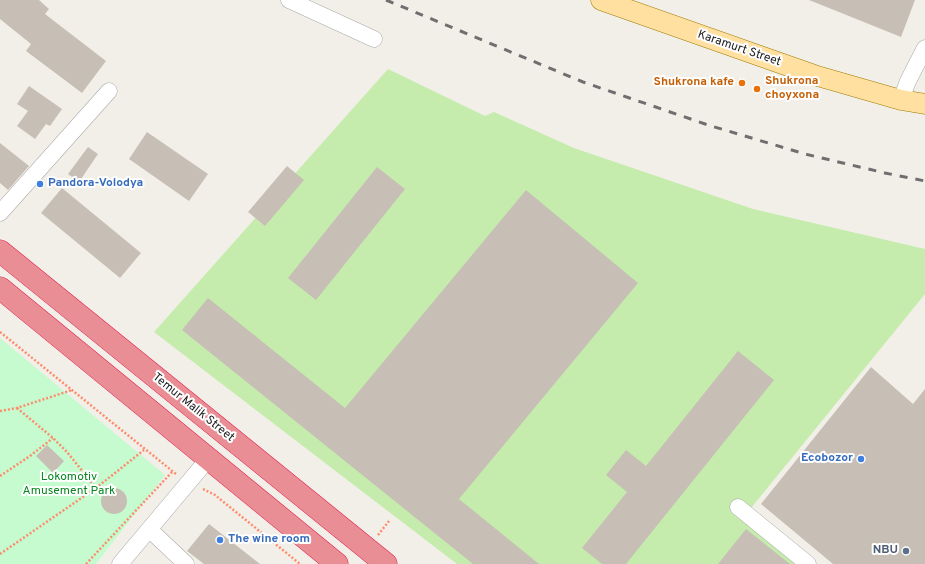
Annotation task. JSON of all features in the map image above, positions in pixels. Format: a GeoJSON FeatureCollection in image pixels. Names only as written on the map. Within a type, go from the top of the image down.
{"type":"FeatureCollection","features":[{"type":"Feature","properties":{"kind":"highway","name":"Temur Malik Street"},"geometry":{"type":"LineString","coordinates":[[0,251],[386,564]]}},
{"type":"Feature","properties":{"kind":"highway"},"geometry":{"type":"LineString","coordinates":[[0,288],[337,564]]}},
{"type":"Feature","properties":{"kind":"highway"},"geometry":{"type":"LineString","coordinates":[[290,525],[310,502]]}},
{"type":"Feature","properties":{"kind":"main road","name":"Karamurt Street"},"geometry":{"type":"LineString","coordinates":[[601,0],[814,75],[902,97],[925,97]]}},
{"type":"Feature","properties":{"kind":"main road","name":"Karamurt Street"},"geometry":{"type":"LineString","coordinates":[[622,0],[815,68],[925,104]]}},
{"type":"Feature","properties":{"kind":"street"},"geometry":{"type":"LineString","coordinates":[[289,0],[374,39]]}},
{"type":"Feature","properties":{"kind":"street"},"geometry":{"type":"LineString","coordinates":[[902,97],[908,81],[925,48]]}},
{"type":"Feature","properties":{"kind":"street"},"geometry":{"type":"LineString","coordinates":[[0,213],[109,91]]}},
{"type":"Feature","properties":{"kind":"street"},"geometry":{"type":"LineString","coordinates":[[120,564],[209,458]]}},
{"type":"Feature","properties":{"kind":"street"},"geometry":{"type":"LineString","coordinates":[[738,506],[808,564]]}},
{"type":"Feature","properties":{"kind":"street"},"geometry":{"type":"LineString","coordinates":[[149,529],[186,564]]}},
{"type":"Feature","properties":{"kind":"path"},"geometry":{"type":"LineString","coordinates":[[0,332],[172,472],[188,483],[215,495],[300,564]]}},
{"type":"Feature","properties":{"kind":"path"},"geometry":{"type":"LineString","coordinates":[[0,411],[17,408],[72,390]]}},
{"type":"Feature","properties":{"kind":"path"},"geometry":{"type":"LineString","coordinates":[[17,408],[53,438],[67,452],[96,488]]}},
{"type":"Feature","properties":{"kind":"path"},"geometry":{"type":"LineString","coordinates":[[0,476],[30,456],[53,438]]}},
{"type":"Feature","properties":{"kind":"path"},"geometry":{"type":"LineString","coordinates":[[0,554],[96,488],[144,450]]}},
{"type":"Feature","properties":{"kind":"path"},"geometry":{"type":"LineString","coordinates":[[86,564],[172,472]]}},
{"type":"Feature","properties":{"kind":"green space"},"geometry":{"type":"Polygon","coordinates":[[[388,69],[485,116],[494,112],[574,148],[753,209],[925,249],[925,294],[743,518],[804,564],[457,564],[154,332],[388,69]]]}},
{"type":"Feature","properties":{"kind":"green space","name":"Lokomotiv Amusement Park"},"geometry":{"type":"Polygon","coordinates":[[[0,338],[165,475],[96,564],[0,564],[0,338]]]}},
{"type":"Feature","properties":{"kind":"building"},"geometry":{"type":"Polygon","coordinates":[[[0,0],[39,0],[49,9],[45,14],[106,61],[82,93],[26,51],[31,44],[0,19],[0,0]]]}},
{"type":"Feature","properties":{"kind":"building"},"geometry":{"type":"Polygon","coordinates":[[[809,0],[915,0],[901,37],[809,0]]]}},
{"type":"Feature","properties":{"kind":"building"},"geometry":{"type":"Polygon","coordinates":[[[29,86],[62,109],[50,126],[46,124],[35,139],[17,126],[28,111],[17,104],[29,86]]]}},
{"type":"Feature","properties":{"kind":"building"},"geometry":{"type":"Polygon","coordinates":[[[147,132],[208,174],[189,201],[129,159],[147,132]]]}},
{"type":"Feature","properties":{"kind":"building"},"geometry":{"type":"Polygon","coordinates":[[[0,143],[29,166],[8,190],[0,183],[0,143]]]}},
{"type":"Feature","properties":{"kind":"building"},"geometry":{"type":"Polygon","coordinates":[[[88,147],[98,154],[79,182],[68,174],[88,147]]]}},
{"type":"Feature","properties":{"kind":"building"},"geometry":{"type":"Polygon","coordinates":[[[287,166],[304,180],[265,226],[248,212],[287,166]]]}},
{"type":"Feature","properties":{"kind":"building"},"geometry":{"type":"Polygon","coordinates":[[[377,167],[405,189],[316,300],[288,278],[377,167]]]}},
{"type":"Feature","properties":{"kind":"building"},"geometry":{"type":"Polygon","coordinates":[[[62,188],[141,253],[120,278],[41,213],[62,188]]]}},
{"type":"Feature","properties":{"kind":"building"},"geometry":{"type":"Polygon","coordinates":[[[526,190],[638,283],[459,499],[539,564],[473,564],[182,330],[208,298],[345,408],[526,190]]]}},
{"type":"Feature","properties":{"kind":"building"},"geometry":{"type":"Polygon","coordinates":[[[738,351],[774,380],[626,564],[602,564],[582,548],[627,492],[606,475],[626,450],[646,466],[738,351]]]}},
{"type":"Feature","properties":{"kind":"building","name":"Ecobozor"},"geometry":{"type":"Polygon","coordinates":[[[871,367],[913,404],[925,389],[925,564],[833,564],[761,504],[871,367]]]}},
{"type":"Feature","properties":{"kind":"building"},"geometry":{"type":"Polygon","coordinates":[[[47,445],[64,461],[53,473],[36,456],[47,445]]]}},
{"type":"Feature","properties":{"kind":"building"},"geometry":{"type":"Polygon","coordinates":[[[114,488],[123,492],[127,501],[123,510],[114,514],[105,510],[101,501],[105,492],[114,488]]]}},
{"type":"Feature","properties":{"kind":"building"},"geometry":{"type":"Polygon","coordinates":[[[209,524],[260,564],[204,564],[187,551],[209,524]]]}},
{"type":"Feature","properties":{"kind":"building"},"geometry":{"type":"Polygon","coordinates":[[[746,529],[790,564],[718,564],[746,529]]]}},
{"type":"Feature","properties":{"kind":"railway"},"geometry":{"type":"LineString","coordinates":[[386,0],[583,82],[708,125],[805,154],[925,181]]}},
{"type":"Feature","properties":{"kind":"place","name":"Shukrona kafe"},"geometry":{"type":"Point","coordinates":[742,83]}},
{"type":"Feature","properties":{"kind":"place","name":"Shukrona choyxona"},"geometry":{"type":"Point","coordinates":[757,89]}},
{"type":"Feature","properties":{"kind":"place","name":"Pandora-Volodya"},"geometry":{"type":"Point","coordinates":[40,184]}},
{"type":"Feature","properties":{"kind":"place","name":"Ecobozor"},"geometry":{"type":"Point","coordinates":[861,459]}},
{"type":"Feature","properties":{"kind":"place","name":"The wine room"},"geometry":{"type":"Point","coordinates":[220,540]}},
{"type":"Feature","properties":{"kind":"place","name":"NBU"},"geometry":{"type":"Point","coordinates":[906,551]}}]}
